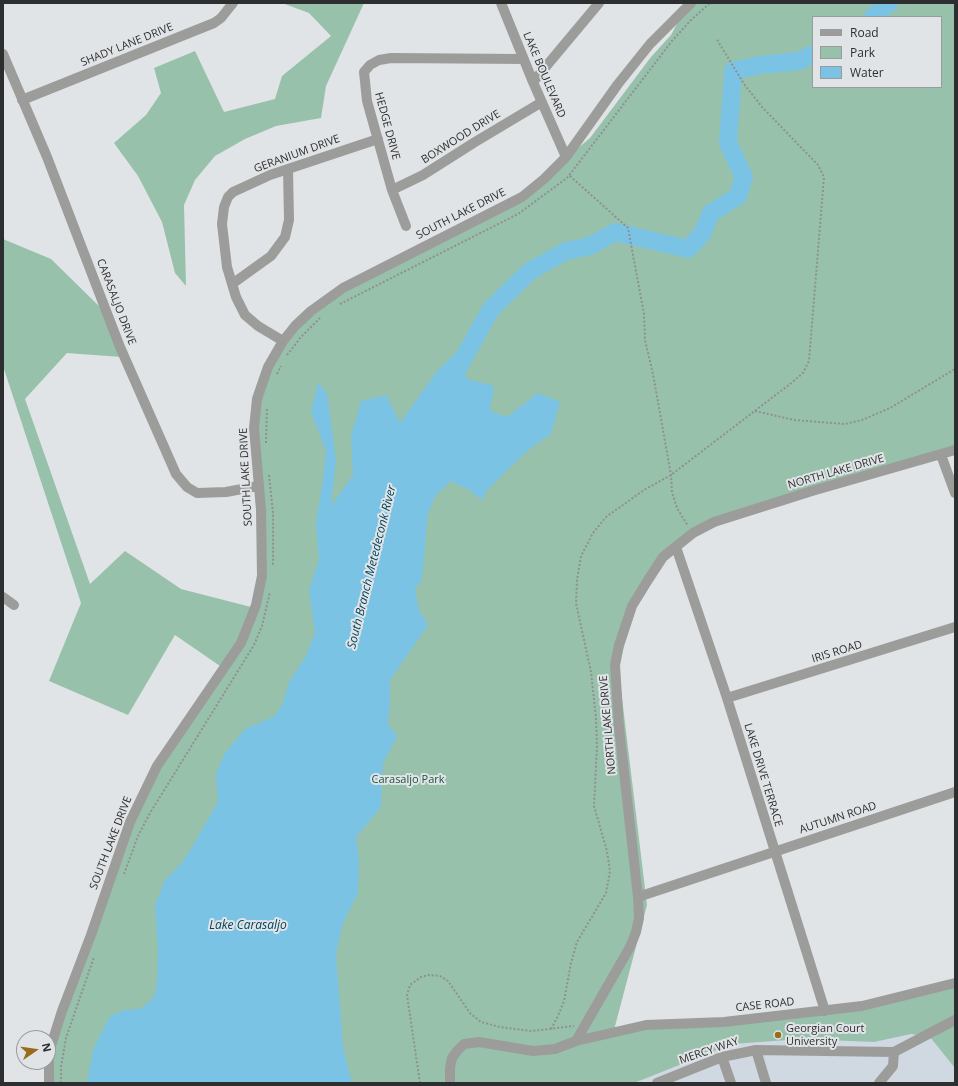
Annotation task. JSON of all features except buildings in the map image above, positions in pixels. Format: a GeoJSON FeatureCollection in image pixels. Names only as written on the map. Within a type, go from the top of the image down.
{"type":"FeatureCollection","features":[{"type":"Feature","properties":{"kind":"street","name":"SHADY LANE DRIVE"},"geometry":{"type":"LineString","coordinates":[[22,100],[214,23],[224,15],[233,3]]}},
{"type":"Feature","properties":{"kind":"street","name":"LAKE BOULEVARD"},"geometry":{"type":"LineString","coordinates":[[501,3],[523,59],[566,157]]}},
{"type":"Feature","properties":{"kind":"street"},"geometry":{"type":"LineString","coordinates":[[533,82],[599,3]]}},
{"type":"Feature","properties":{"kind":"street","name":"SOUTH LAKE DRIVE"},"geometry":{"type":"LineString","coordinates":[[48,1083],[49,1052],[62,1011],[130,822],[157,766],[241,643],[256,605],[262,576],[261,510],[254,428],[257,399],[268,367],[283,341],[295,326],[311,311],[343,288],[522,197],[544,179],[566,157],[618,84],[650,44],[690,3]]}},
{"type":"Feature","properties":{"kind":"street","name":"CARASALJO DRIVE"},"geometry":{"type":"LineString","coordinates":[[3,54],[47,157],[120,347],[176,474],[187,487],[197,493],[226,492],[258,486]]}},
{"type":"Feature","properties":{"kind":"street","name":"HEDGE DRIVE"},"geometry":{"type":"LineString","coordinates":[[406,226],[392,190],[367,101],[364,72],[370,65],[379,60],[391,58],[523,59]]}},
{"type":"Feature","properties":{"kind":"street","name":"BOXWOOD DRIVE"},"geometry":{"type":"LineString","coordinates":[[392,190],[423,175],[542,102]]}},
{"type":"Feature","properties":{"kind":"street","name":"GERANIUM DRIVE"},"geometry":{"type":"LineString","coordinates":[[283,341],[258,326],[245,315],[236,297],[227,267],[222,224],[224,207],[228,198],[233,192],[264,178],[378,139]]}},
{"type":"Feature","properties":{"kind":"street"},"geometry":{"type":"LineString","coordinates":[[232,284],[271,256],[285,237],[289,220],[288,169]]}},
{"type":"Feature","properties":{"kind":"street","name":"NORTH LAKE DRIVE"},"geometry":{"type":"LineString","coordinates":[[576,1041],[630,947],[636,932],[639,918],[619,727],[615,664],[619,645],[632,606],[663,557],[693,533],[714,522],[739,513],[955,450]]}},
{"type":"Feature","properties":{"kind":"street"},"geometry":{"type":"LineString","coordinates":[[941,455],[955,493]]}},
{"type":"Feature","properties":{"kind":"street","name":"LAKE DRIVE TERRACE"},"geometry":{"type":"LineString","coordinates":[[676,546],[727,698],[774,853],[825,1010]]}},
{"type":"Feature","properties":{"kind":"street"},"geometry":{"type":"LineString","coordinates":[[3,597],[14,605]]}},
{"type":"Feature","properties":{"kind":"street","name":"IRIS ROAD"},"geometry":{"type":"LineString","coordinates":[[727,698],[955,627]]}},
{"type":"Feature","properties":{"kind":"street","name":"AUTUMN ROAD"},"geometry":{"type":"LineString","coordinates":[[638,897],[955,792]]}},
{"type":"Feature","properties":{"kind":"street","name":"CASE ROAD"},"geometry":{"type":"LineString","coordinates":[[576,1041],[646,1025],[724,1022],[883,1002],[955,983]]}},
{"type":"Feature","properties":{"kind":"street","name":"MERCY WAY"},"geometry":{"type":"LineString","coordinates":[[657,1083],[722,1057],[756,1050],[894,1052],[955,1020]]}},
{"type":"Feature","properties":{"kind":"street"},"geometry":{"type":"LineString","coordinates":[[450,1083],[452,1058],[457,1050],[464,1044],[479,1042],[532,1050],[555,1049],[576,1041]]}},
{"type":"Feature","properties":{"kind":"street"},"geometry":{"type":"LineString","coordinates":[[756,1050],[766,1083]]}},
{"type":"Feature","properties":{"kind":"street"},"geometry":{"type":"LineString","coordinates":[[879,1083],[893,1066],[894,1052]]}},
{"type":"Feature","properties":{"kind":"street"},"geometry":{"type":"LineString","coordinates":[[722,1057],[731,1083]]}},
{"type":"Feature","properties":{"kind":"path"},"geometry":{"type":"LineString","coordinates":[[338,304],[518,214],[570,176],[672,42],[691,20],[710,3]]}},
{"type":"Feature","properties":{"kind":"path"},"geometry":{"type":"LineString","coordinates":[[550,1029],[558,1016],[564,1001],[570,963],[577,942],[606,893],[610,871],[607,851],[594,806],[597,746],[596,718],[591,672],[576,603],[577,580],[581,556],[593,533],[606,517],[644,490],[671,475],[803,373],[809,361],[824,177],[818,165],[762,106],[744,84],[716,38]]}},
{"type":"Feature","properties":{"kind":"path"},"geometry":{"type":"LineString","coordinates":[[570,176],[628,228],[644,314],[645,340],[654,374],[671,475],[672,492],[677,508],[693,533]]}},
{"type":"Feature","properties":{"kind":"path"},"geometry":{"type":"LineString","coordinates":[[287,356],[301,337],[323,314]]}},
{"type":"Feature","properties":{"kind":"path"},"geometry":{"type":"LineString","coordinates":[[274,380],[284,362]]}},
{"type":"Feature","properties":{"kind":"path"},"geometry":{"type":"LineString","coordinates":[[754,411],[794,420],[845,424],[862,420],[890,408],[955,369]]}},
{"type":"Feature","properties":{"kind":"path"},"geometry":{"type":"LineString","coordinates":[[266,447],[268,402]]}},
{"type":"Feature","properties":{"kind":"path"},"geometry":{"type":"LineString","coordinates":[[268,468],[273,512],[274,554],[272,567]]}},
{"type":"Feature","properties":{"kind":"path"},"geometry":{"type":"LineString","coordinates":[[123,876],[138,836],[150,813],[254,645],[262,626],[270,587]]}},
{"type":"Feature","properties":{"kind":"path"},"geometry":{"type":"LineString","coordinates":[[61,1083],[61,1067],[66,1038],[95,956]]}},
{"type":"Feature","properties":{"kind":"path"},"geometry":{"type":"LineString","coordinates":[[420,1083],[407,995],[410,985],[421,977],[430,975],[440,976],[448,981],[470,1013],[481,1022],[500,1027],[532,1031],[587,1024]]}},
{"type":"Feature","properties":{"kind":"shaded area","name":"Georgian Court University"},"geometry":{"type":"Polygon","coordinates":[[[955,983],[955,1083],[411,1083],[576,1041],[858,1006],[955,983]]]}},
{"type":"Feature","properties":{"kind":"green space"},"geometry":{"type":"Polygon","coordinates":[[[282,3],[364,3],[326,86],[321,118],[276,126],[245,139],[215,156],[195,180],[184,205],[186,286],[175,273],[162,222],[138,176],[114,143],[146,115],[161,93],[154,68],[195,51],[224,112],[275,99],[282,76],[331,36],[309,13],[282,3]]]}},
{"type":"Feature","properties":{"kind":"green space","name":"Carasaljo Park"},"geometry":{"type":"Polygon","coordinates":[[[691,3],[955,3],[955,450],[709,524],[676,547],[643,587],[618,665],[647,905],[614,1030],[884,1004],[955,981],[955,1068],[930,1037],[911,1034],[874,1042],[802,1039],[732,1044],[634,1083],[49,1083],[49,1070],[56,1070],[56,1033],[145,789],[223,668],[175,635],[128,715],[49,681],[81,603],[3,366],[3,239],[51,259],[102,309],[121,357],[67,353],[25,399],[90,584],[125,551],[181,589],[255,608],[262,576],[254,428],[268,367],[311,311],[516,200],[590,138],[651,57],[671,35],[686,7],[691,3]]]}},
{"type":"Feature","properties":{"kind":"water","name":"Lake Carasaljo"},"geometry":{"type":"Polygon","coordinates":[[[457,352],[467,379],[494,386],[490,411],[507,417],[538,393],[560,402],[551,434],[528,450],[487,490],[482,500],[469,490],[451,481],[436,495],[428,513],[422,579],[415,589],[419,610],[428,625],[390,680],[388,724],[397,736],[383,764],[381,807],[356,837],[359,860],[358,893],[343,923],[336,954],[343,1047],[352,1083],[87,1083],[93,1050],[110,1016],[125,1010],[140,1009],[152,1000],[157,987],[158,947],[155,906],[165,880],[181,864],[218,802],[216,774],[225,753],[245,729],[275,716],[283,703],[289,682],[305,658],[315,633],[309,590],[319,560],[316,522],[326,451],[311,412],[318,383],[327,393],[336,460],[331,506],[353,475],[351,436],[361,401],[386,395],[400,423],[437,371],[457,352]]]}},
{"type":"Feature","properties":{"kind":"waterway","name":"South Branch Metedeconk River"},"geometry":{"type":"LineString","coordinates":[[874,16],[889,3]]}},
{"type":"Feature","properties":{"kind":"waterway","name":"South Branch Metedeconk River"},"geometry":{"type":"LineString","coordinates":[[449,384],[491,309],[530,271],[566,251],[590,246],[615,232],[688,249],[702,234],[711,213],[738,196],[744,177],[728,143],[733,71],[760,65],[800,61],[812,55]]}},
{"type":"Feature","properties":{"kind":"place","name":"Georgian Court University"},"geometry":{"type":"Point","coordinates":[778,1035]}}]}
